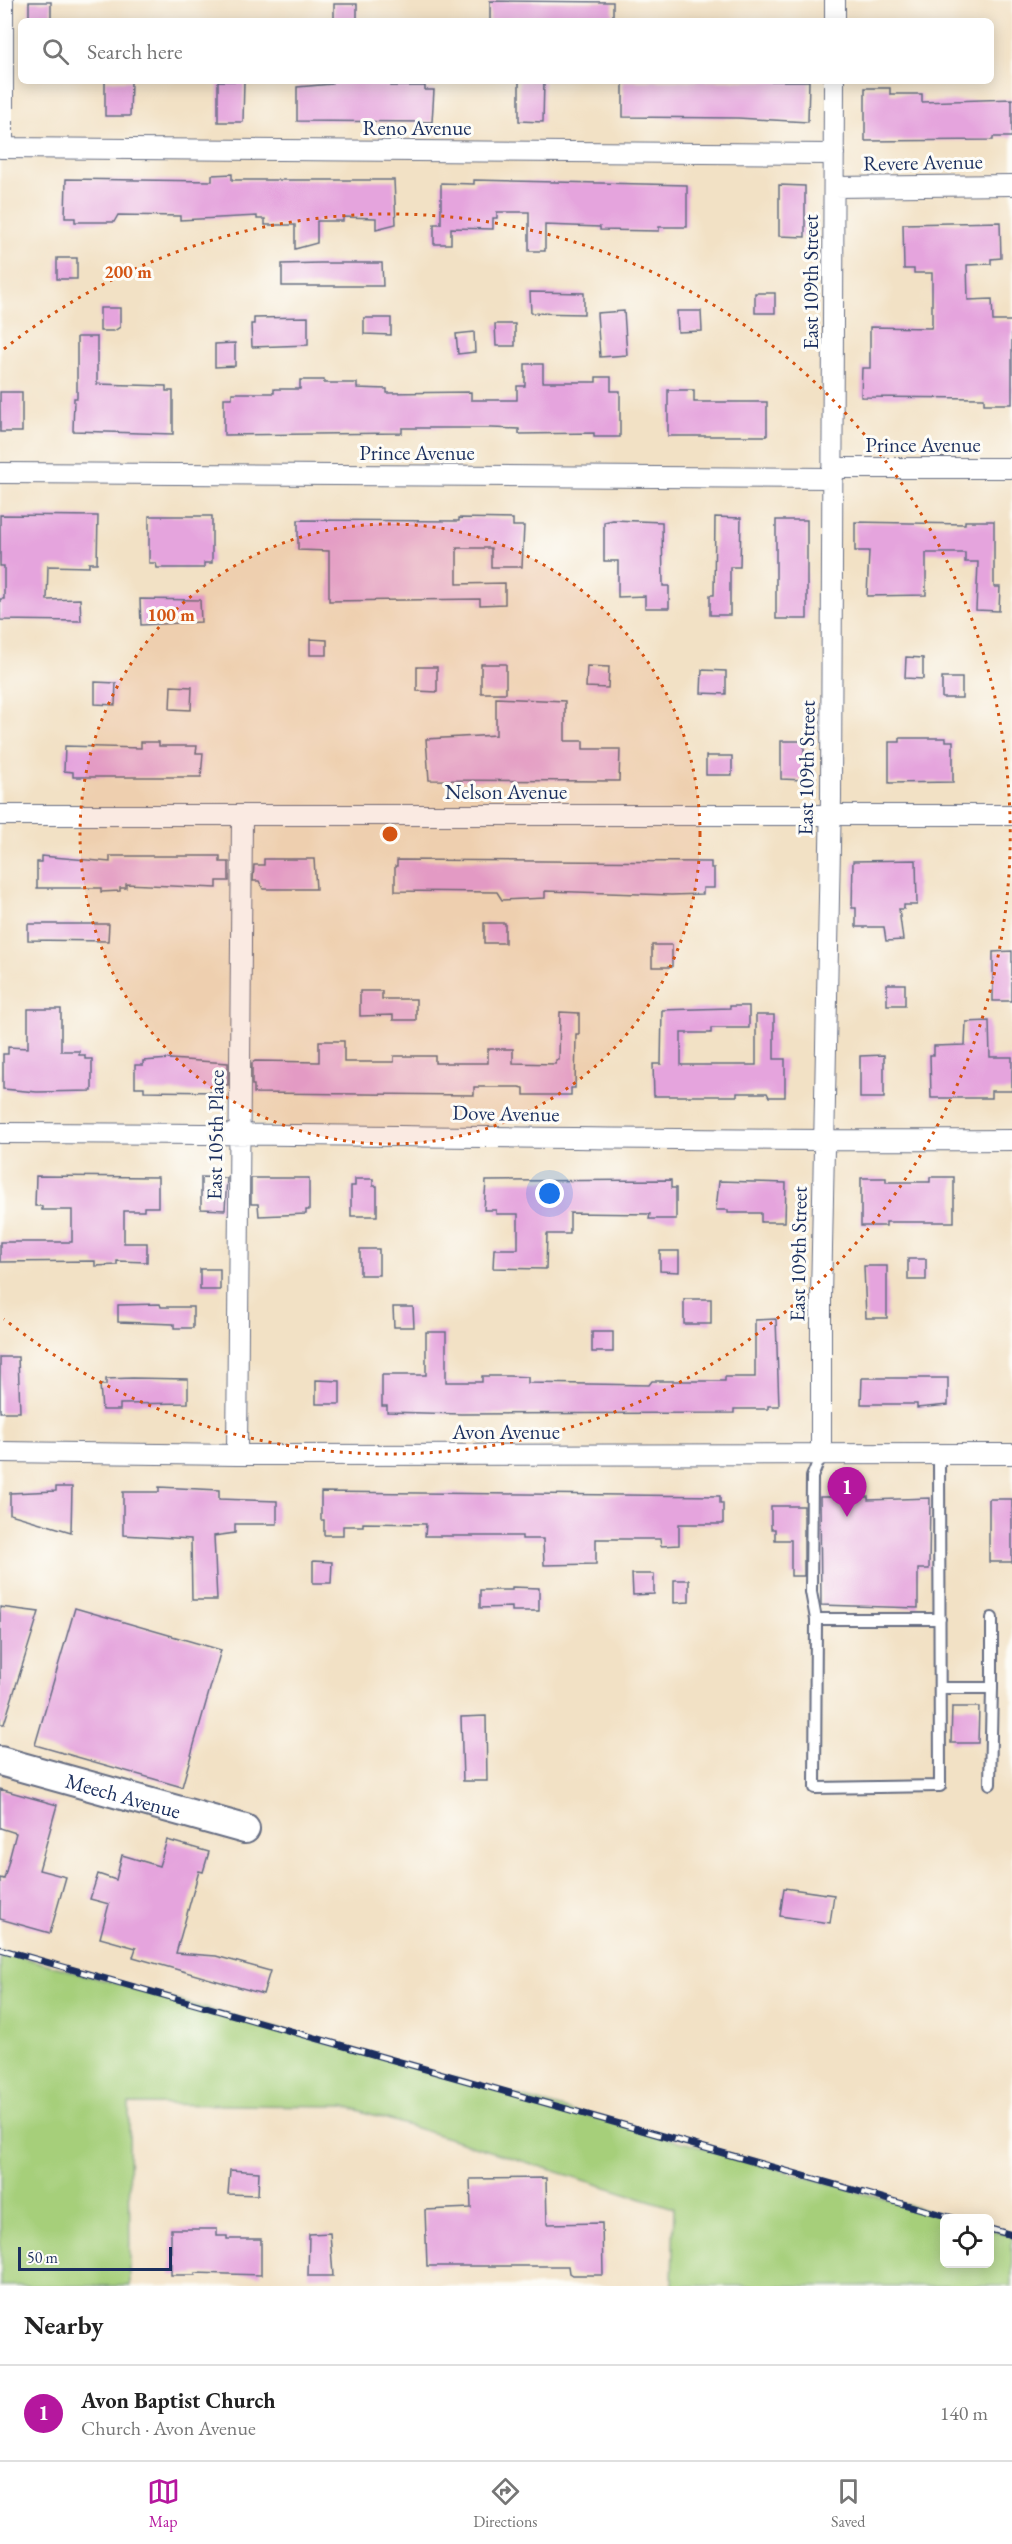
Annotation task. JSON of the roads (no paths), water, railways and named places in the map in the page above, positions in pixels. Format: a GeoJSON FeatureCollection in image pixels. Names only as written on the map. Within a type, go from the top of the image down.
{"type":"FeatureCollection","features":[{"type":"Feature","properties":{"kind":"street"},"geometry":{"type":"LineString","coordinates":[[1,148],[3,0]]}},
{"type":"Feature","properties":{"kind":"street"},"geometry":{"type":"LineString","coordinates":[[835,0],[835,18]]}},
{"type":"Feature","properties":{"kind":"street","name":"East 109th Street"},"geometry":{"type":"LineString","coordinates":[[821,1455],[830,815],[834,84]]}},
{"type":"Feature","properties":{"kind":"street","name":"Reno Avenue"},"geometry":{"type":"LineString","coordinates":[[1,148],[834,154]]}},
{"type":"Feature","properties":{"kind":"street","name":"Revere Avenue"},"geometry":{"type":"LineString","coordinates":[[834,187],[1012,185]]}},
{"type":"Feature","properties":{"kind":"street","name":"Prince Avenue"},"geometry":{"type":"LineString","coordinates":[[0,473],[833,473],[1012,468]]}},
{"type":"Feature","properties":{"kind":"street","name":"Nelson Avenue"},"geometry":{"type":"LineString","coordinates":[[0,815],[1012,815]]}},
{"type":"Feature","properties":{"kind":"street","name":"East 105th Place"},"geometry":{"type":"LineString","coordinates":[[237,1455],[242,815]]}},
{"type":"Feature","properties":{"kind":"street","name":"Dove Avenue"},"geometry":{"type":"LineString","coordinates":[[0,1133],[240,1133],[824,1141],[1012,1140]]}},
{"type":"Feature","properties":{"kind":"street","name":"Avon Avenue"},"geometry":{"type":"LineString","coordinates":[[0,1452],[237,1455],[1012,1454]]}},
{"type":"Feature","properties":{"kind":"street","name":"Meech Avenue"},"geometry":{"type":"LineString","coordinates":[[0,1761],[245,1829]]}},
{"type":"Feature","properties":{"kind":"lane"},"geometry":{"type":"LineString","coordinates":[[821,1455],[812,1477],[811,1592],[816,1619],[816,1788],[940,1786],[939,1455]]}},
{"type":"Feature","properties":{"kind":"lane"},"geometry":{"type":"LineString","coordinates":[[990,1784],[992,1618]]}},
{"type":"Feature","properties":{"kind":"lane"},"geometry":{"type":"LineString","coordinates":[[816,1619],[940,1619]]}},
{"type":"Feature","properties":{"kind":"lane"},"geometry":{"type":"LineString","coordinates":[[940,1688],[992,1688]]}},
{"type":"Feature","properties":{"kind":"railway"},"geometry":{"type":"LineString","coordinates":[[0,1949],[940,2214]]}},
{"type":"Feature","properties":{"kind":"railway"},"geometry":{"type":"LineString","coordinates":[[994,2230],[1012,2235]]}},
{"type":"Feature","properties":{"kind":"place","name":"Avon Baptist Church"},"geometry":{"type":"Point","coordinates":[847,1517]}}]}
